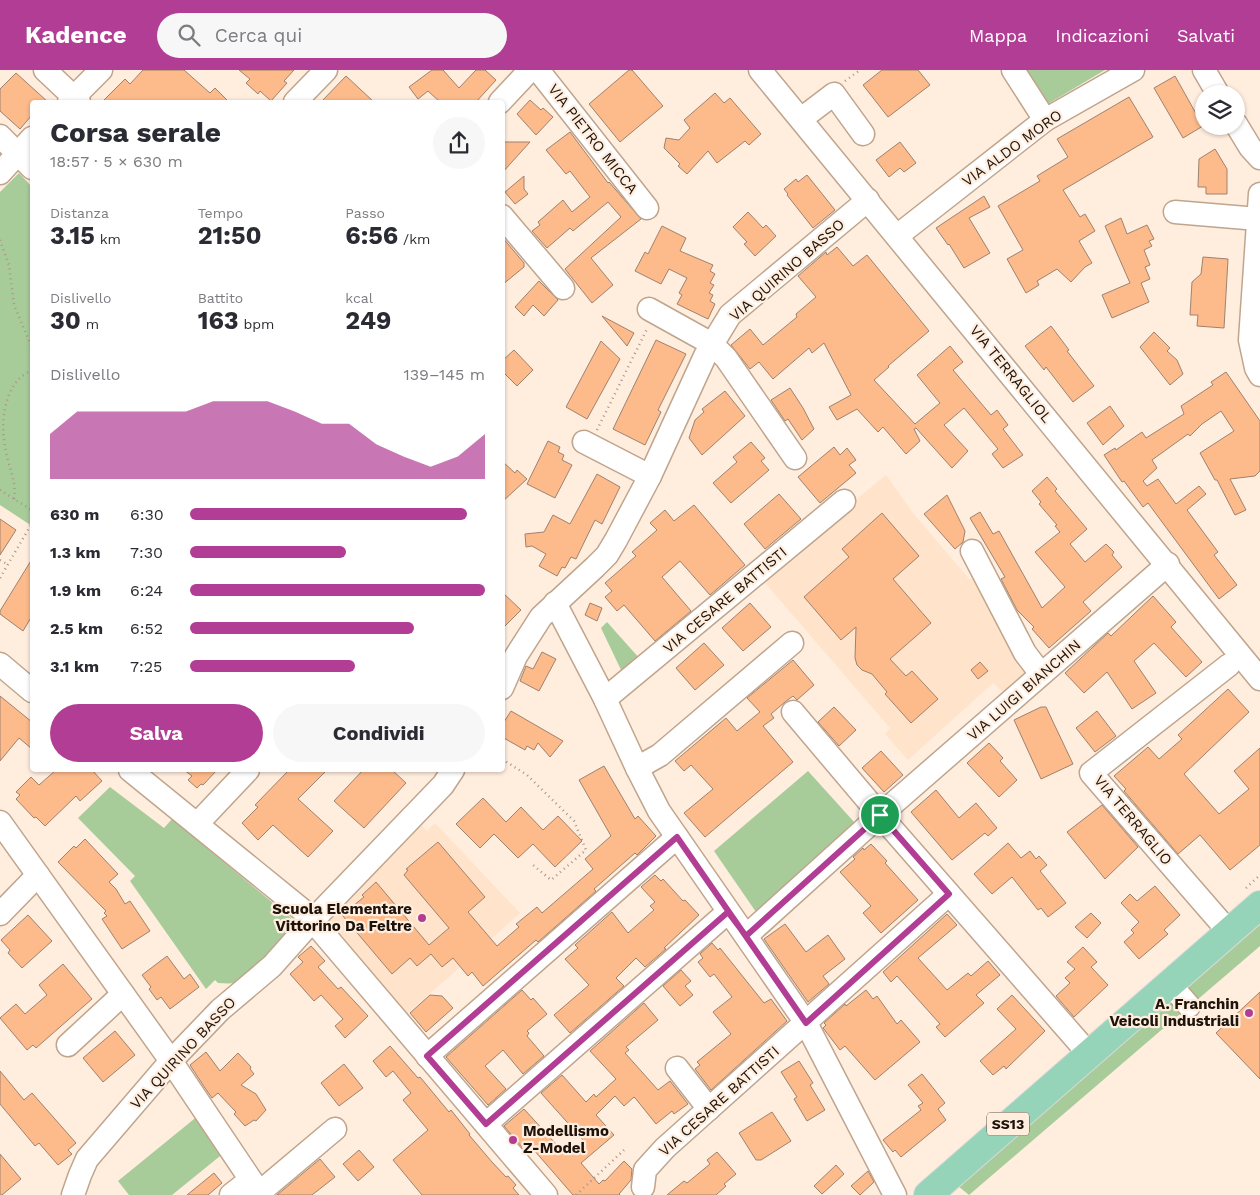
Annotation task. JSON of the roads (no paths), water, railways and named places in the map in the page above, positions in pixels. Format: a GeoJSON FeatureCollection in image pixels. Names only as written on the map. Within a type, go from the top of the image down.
{"type":"FeatureCollection","features":[{"type":"Feature","properties":{"kind":"main road","name":"SS13"},"geometry":{"type":"LineString","coordinates":[[928,1195],[1260,905]]}},
{"type":"Feature","properties":{"kind":"street"},"geometry":{"type":"LineString","coordinates":[[45,70],[73,100]]}},
{"type":"Feature","properties":{"kind":"street"},"geometry":{"type":"LineString","coordinates":[[75,100],[100,70]]}},
{"type":"Feature","properties":{"kind":"street"},"geometry":{"type":"LineString","coordinates":[[297,100],[326,70]]}},
{"type":"Feature","properties":{"kind":"street"},"geometry":{"type":"LineString","coordinates":[[502,100],[530,70]]}},
{"type":"Feature","properties":{"kind":"street","name":"VIA PIETRO MICCA"},"geometry":{"type":"LineString","coordinates":[[538,70],[647,208]]}},
{"type":"Feature","properties":{"kind":"street","name":"VIA TERRAGLIOL"},"geometry":{"type":"LineString","coordinates":[[760,70],[1168,564],[1260,679]]}},
{"type":"Feature","properties":{"kind":"street"},"geometry":{"type":"LineString","coordinates":[[1013,70],[1045,120]]}},
{"type":"Feature","properties":{"kind":"street","name":"VIA ALDO MORO"},"geometry":{"type":"LineString","coordinates":[[897,236],[1045,120],[1133,70]]}},
{"type":"Feature","properties":{"kind":"street"},"geometry":{"type":"LineString","coordinates":[[1204,70],[1213,85]]}},
{"type":"Feature","properties":{"kind":"street"},"geometry":{"type":"LineString","coordinates":[[801,119],[834,94],[863,134]]}},
{"type":"Feature","properties":{"kind":"street"},"geometry":{"type":"LineString","coordinates":[[1243,135],[1260,158]]}},
{"type":"Feature","properties":{"kind":"street"},"geometry":{"type":"LineString","coordinates":[[0,136],[28,153],[0,173]]}},
{"type":"Feature","properties":{"kind":"street"},"geometry":{"type":"LineString","coordinates":[[1260,194],[1250,340],[1256,368],[1260,375]]}},
{"type":"Feature","properties":{"kind":"street","name":"VIA QUIRINO BASSO"},"geometry":{"type":"LineString","coordinates":[[505,671],[509,649],[607,554],[616,540],[650,476],[712,344],[730,315],[868,200]]}},
{"type":"Feature","properties":{"kind":"street"},"geometry":{"type":"LineString","coordinates":[[1175,212],[1258,219]]}},
{"type":"Feature","properties":{"kind":"street"},"geometry":{"type":"LineString","coordinates":[[505,220],[563,288]]}},
{"type":"Feature","properties":{"kind":"street"},"geometry":{"type":"LineString","coordinates":[[652,310],[712,344],[726,358],[795,458]]}},
{"type":"Feature","properties":{"kind":"street"},"geometry":{"type":"LineString","coordinates":[[587,444],[650,476]]}},
{"type":"Feature","properties":{"kind":"street","name":"VIA CESARE BATTISTI"},"geometry":{"type":"LineString","coordinates":[[605,699],[844,501]]}},
{"type":"Feature","properties":{"kind":"street"},"geometry":{"type":"LineString","coordinates":[[972,551],[1026,653],[1041,674]]}},
{"type":"Feature","properties":{"kind":"street","name":"VIA LUIGI BIANCHIN"},"geometry":{"type":"LineString","coordinates":[[746,936],[880,815],[1168,564]]}},
{"type":"Feature","properties":{"kind":"street"},"geometry":{"type":"LineString","coordinates":[[556,603],[605,699],[636,768],[659,811],[806,1023],[895,1195]]}},
{"type":"Feature","properties":{"kind":"street"},"geometry":{"type":"LineString","coordinates":[[636,768],[660,755],[792,643]]}},
{"type":"Feature","properties":{"kind":"street"},"geometry":{"type":"LineString","coordinates":[[0,664],[30,684]]}},
{"type":"Feature","properties":{"kind":"street","name":"VIA TERRAGLIO"},"geometry":{"type":"LineString","coordinates":[[1229,665],[1091,773],[1229,932]]}},
{"type":"Feature","properties":{"kind":"street"},"geometry":{"type":"LineString","coordinates":[[793,712],[880,815],[1089,1054]]}},
{"type":"Feature","properties":{"kind":"street"},"geometry":{"type":"LineString","coordinates":[[132,772],[306,913],[546,1195]]}},
{"type":"Feature","properties":{"kind":"street"},"geometry":{"type":"LineString","coordinates":[[197,824],[246,772]]}},
{"type":"Feature","properties":{"kind":"street","name":"VIA QUIRINO BASSO"},"geometry":{"type":"LineString","coordinates":[[73,1195],[87,1159],[171,1061],[220,1010],[272,966],[312,921],[443,785],[452,772]]}},
{"type":"Feature","properties":{"kind":"street"},"geometry":{"type":"LineString","coordinates":[[0,822],[171,1061],[257,1189]]}},
{"type":"Feature","properties":{"kind":"street"},"geometry":{"type":"LineString","coordinates":[[427,1056],[677,837]]}},
{"type":"Feature","properties":{"kind":"street"},"geometry":{"type":"LineString","coordinates":[[0,914],[38,875]]}},
{"type":"Feature","properties":{"kind":"street","name":"VIA CESARE BATTISTI"},"geometry":{"type":"LineString","coordinates":[[643,1187],[645,1170],[665,1148],[949,894]]}},
{"type":"Feature","properties":{"kind":"street"},"geometry":{"type":"LineString","coordinates":[[486,1124],[728,912]]}},
{"type":"Feature","properties":{"kind":"street"},"geometry":{"type":"LineString","coordinates":[[1169,983],[1189,1006]]}},
{"type":"Feature","properties":{"kind":"street"},"geometry":{"type":"LineString","coordinates":[[68,1045],[123,994]]}},
{"type":"Feature","properties":{"kind":"street"},"geometry":{"type":"LineString","coordinates":[[677,1068],[709,1109]]}},
{"type":"Feature","properties":{"kind":"street"},"geometry":{"type":"LineString","coordinates":[[231,1195],[257,1189],[335,1129]]}},
{"type":"Feature","properties":{"kind":"place","name":"Scuola Elementare Vittorino Da Feltre"},"geometry":{"type":"Point","coordinates":[422,918]}},
{"type":"Feature","properties":{"kind":"place","name":"A. Franchin Veicoli Industriali"},"geometry":{"type":"Point","coordinates":[1249,1013]}},
{"type":"Feature","properties":{"kind":"place","name":"Modellismo Z-Model"},"geometry":{"type":"Point","coordinates":[513,1140]}}]}
